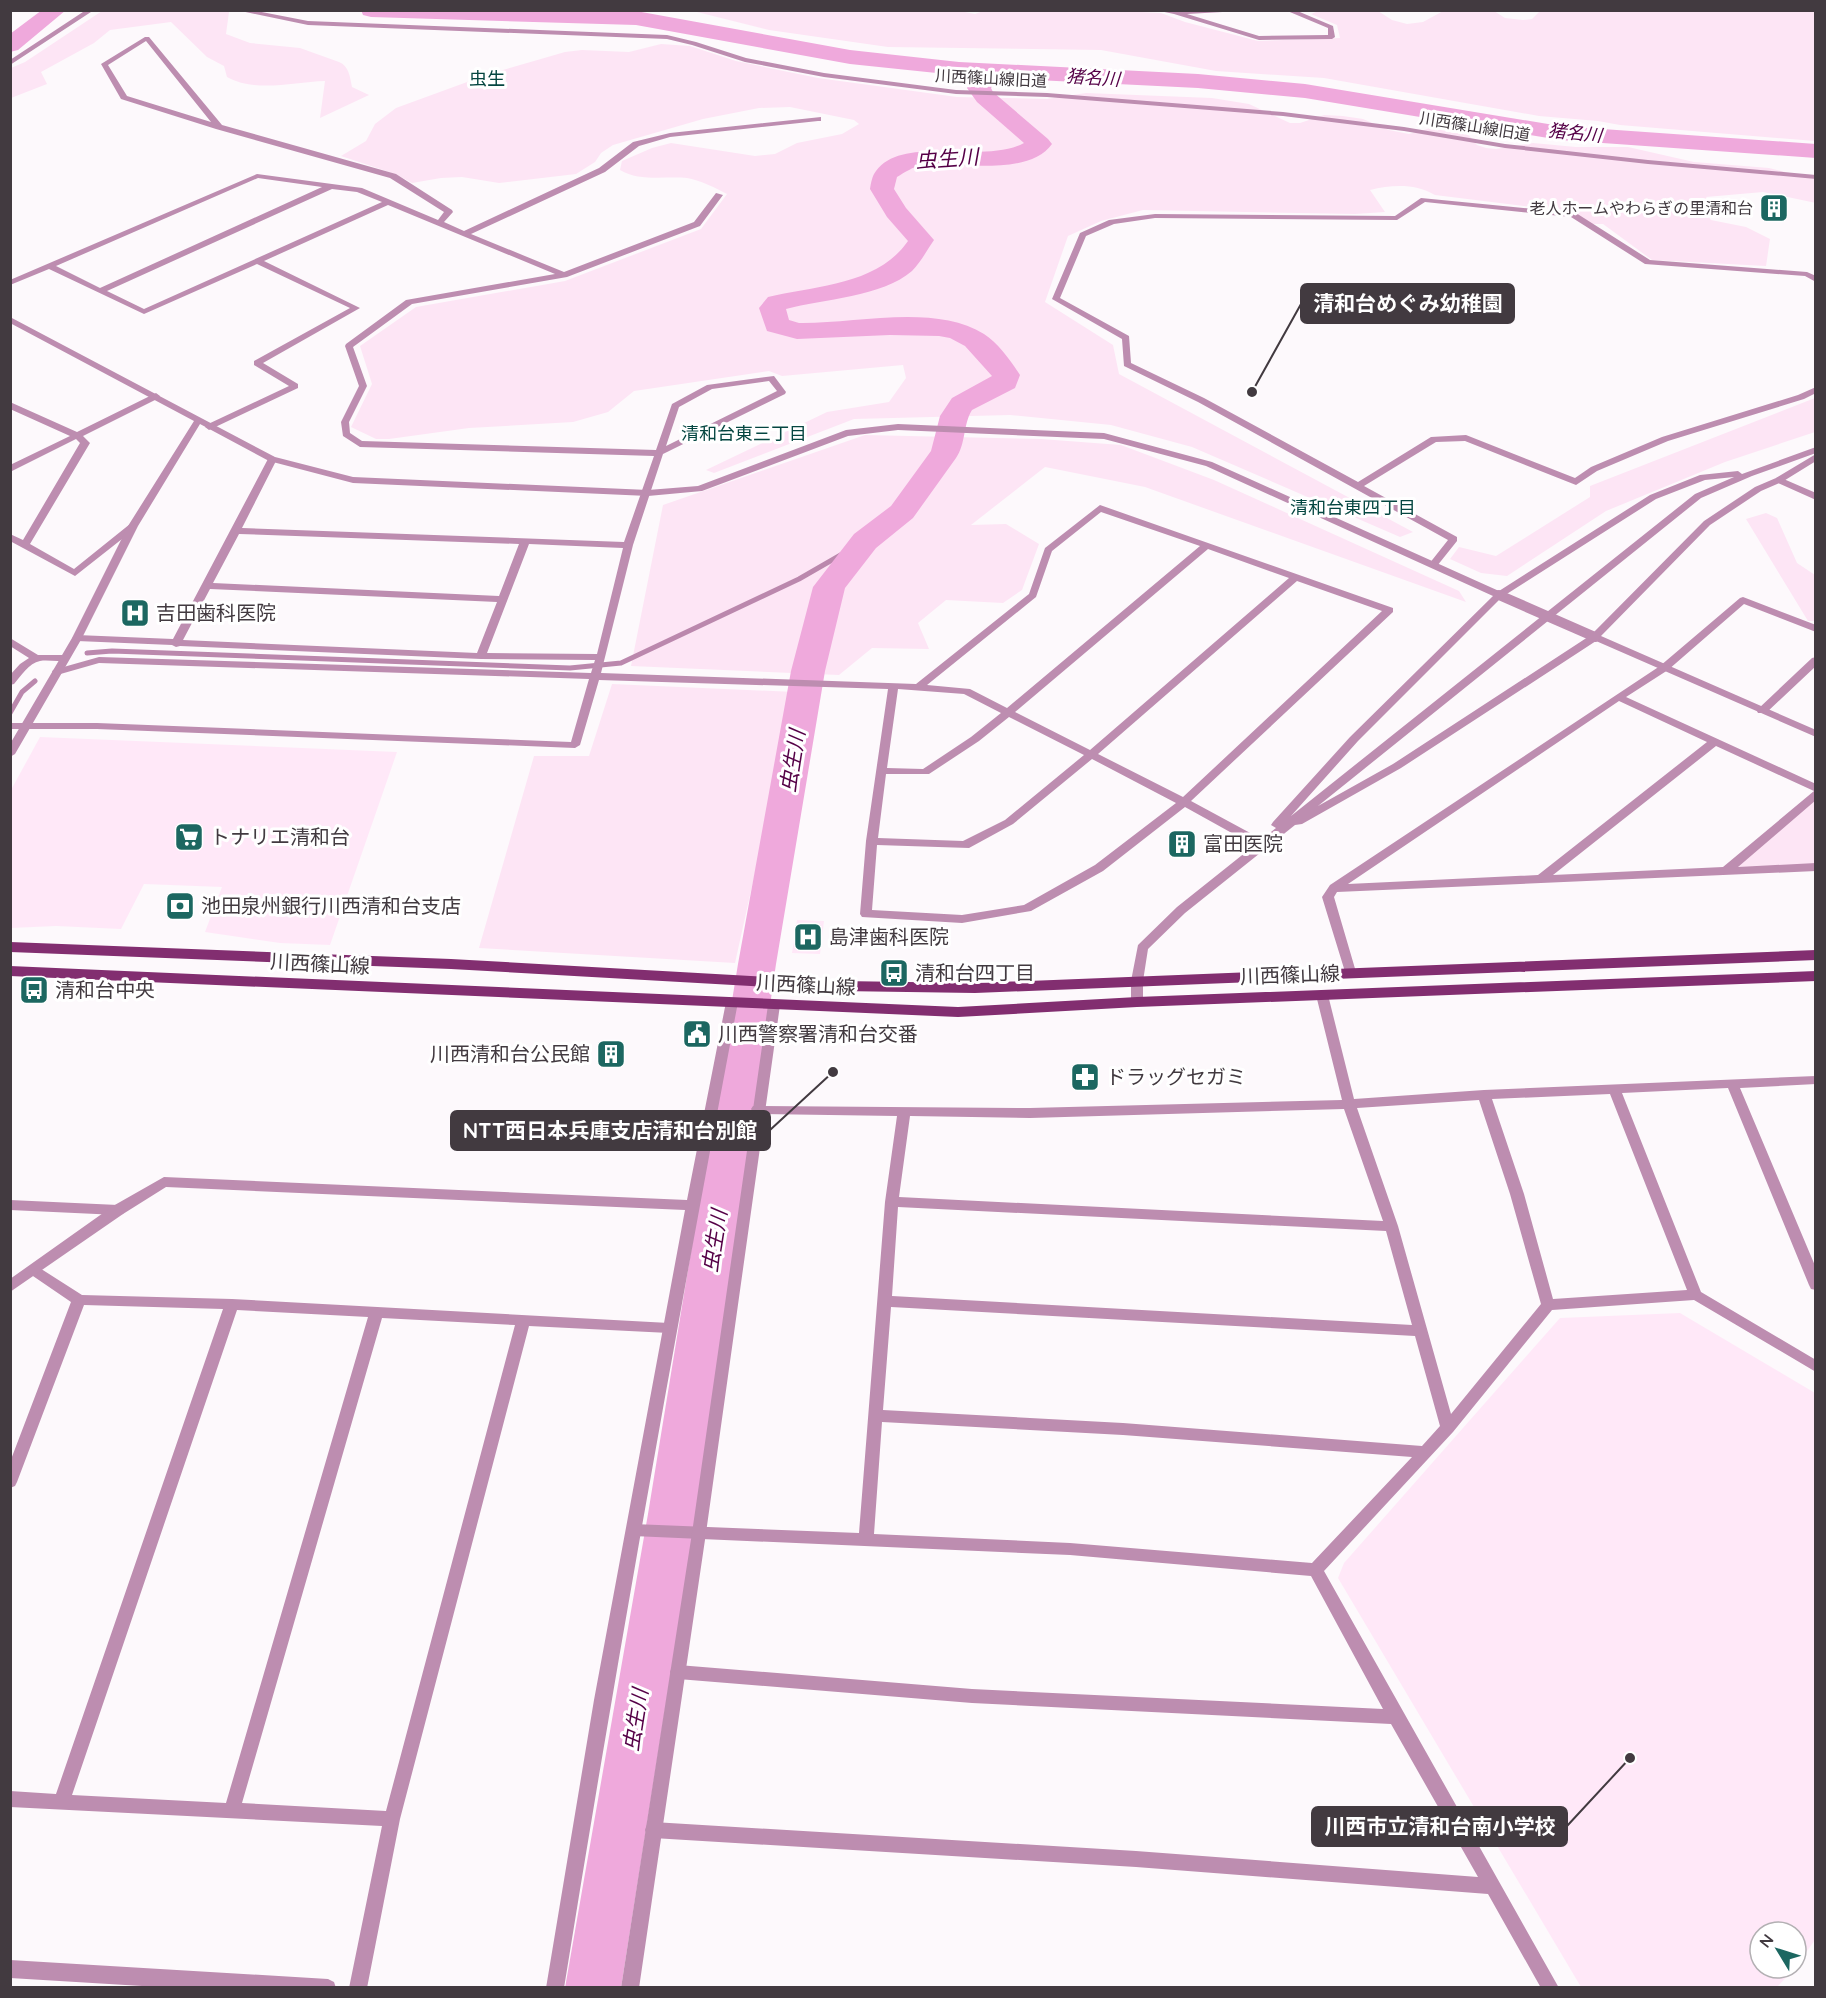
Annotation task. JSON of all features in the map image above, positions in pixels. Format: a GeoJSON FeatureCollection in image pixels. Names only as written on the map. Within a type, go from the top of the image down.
{"type":"FeatureCollection","features":[{"type":"Feature","properties":{"kind":"main road","name":"川西篠山線"},"geometry":{"type":"LineString","coordinates":[[10,947],[452,964],[783,982],[975,988],[1815,955]]}},
{"type":"Feature","properties":{"kind":"main road","name":"川西篠山線"},"geometry":{"type":"LineString","coordinates":[[10,971],[958,1012],[1137,1002],[1815,976]]}},
{"type":"Feature","properties":{"kind":"street"},"geometry":{"type":"LineString","coordinates":[[10,63],[91,10]]}},
{"type":"Feature","properties":{"kind":"street","name":"川西篠山線旧道"},"geometry":{"type":"LineString","coordinates":[[238,10],[308,23],[667,38],[694,43],[745,60],[824,75],[956,92],[1047,95],[1283,114],[1404,129],[1505,146],[1815,177]]}},
{"type":"Feature","properties":{"kind":"street"},"geometry":{"type":"LineString","coordinates":[[1158,10],[1175,12],[1255,10]]}},
{"type":"Feature","properties":{"kind":"street"},"geometry":{"type":"LineString","coordinates":[[1175,12],[1259,38],[1332,36],[1331,27],[1288,10]]}},
{"type":"Feature","properties":{"kind":"street"},"geometry":{"type":"LineString","coordinates":[[219,127],[147,38],[104,64],[124,97],[219,127],[393,176],[449,212],[439,223]]}},
{"type":"Feature","properties":{"kind":"street"},"geometry":{"type":"LineString","coordinates":[[464,234],[602,170],[636,144],[670,135],[818,119]]}},
{"type":"Feature","properties":{"kind":"street"},"geometry":{"type":"LineString","coordinates":[[10,283],[257,176],[359,190],[564,275]]}},
{"type":"Feature","properties":{"kind":"street"},"geometry":{"type":"LineString","coordinates":[[100,291],[331,186]]}},
{"type":"Feature","properties":{"kind":"street"},"geometry":{"type":"LineString","coordinates":[[17,726],[96,726],[574,745],[598,667],[628,545],[659,453],[675,406],[710,387],[771,378],[782,392],[659,453],[360,444],[346,434],[345,422],[363,386],[350,346],[409,302],[564,275],[697,224],[719,195]]}},
{"type":"Feature","properties":{"kind":"street"},"geometry":{"type":"LineString","coordinates":[[1434,564],[1454,539],[1200,400],[1127,364],[1126,338],[1056,299],[1083,235],[1112,222],[1155,216],[1397,218],[1424,200],[1573,215],[1648,262],[1807,274],[1815,280]]}},
{"type":"Feature","properties":{"kind":"street"},"geometry":{"type":"LineString","coordinates":[[49,266],[144,312],[388,202]]}},
{"type":"Feature","properties":{"kind":"street"},"geometry":{"type":"LineString","coordinates":[[209,427],[295,386],[257,363],[356,308],[257,261]]}},
{"type":"Feature","properties":{"kind":"street"},"geometry":{"type":"LineString","coordinates":[[10,319],[272,459],[353,480],[646,492],[699,489],[846,433],[898,427],[1104,436],[1209,464],[1815,734]]}},
{"type":"Feature","properties":{"kind":"street"},"geometry":{"type":"LineString","coordinates":[[1358,486],[1434,439],[1466,438],[1576,482],[1594,469],[1665,439],[1801,397],[1815,389]]}},
{"type":"Feature","properties":{"kind":"street"},"geometry":{"type":"LineString","coordinates":[[10,469],[156,396]]}},
{"type":"Feature","properties":{"kind":"street"},"geometry":{"type":"LineString","coordinates":[[12,407],[78,436],[85,443],[25,545]]}},
{"type":"Feature","properties":{"kind":"street"},"geometry":{"type":"LineString","coordinates":[[10,754],[17,726],[57,672],[77,638],[133,526],[198,421]]}},
{"type":"Feature","properties":{"kind":"street"},"geometry":{"type":"LineString","coordinates":[[1137,1002],[1137,981],[1142,948],[1181,910],[1698,496],[1749,474],[1815,450]]}},
{"type":"Feature","properties":{"kind":"street"},"geometry":{"type":"LineString","coordinates":[[1265,842],[1397,766],[1595,637],[1707,523],[1758,489],[1779,480],[1815,457]]}},
{"type":"Feature","properties":{"kind":"street"},"geometry":{"type":"LineString","coordinates":[[176,644],[209,586],[272,459]]}},
{"type":"Feature","properties":{"kind":"street"},"geometry":{"type":"LineString","coordinates":[[1265,842],[1279,822],[1354,739],[1499,595],[1653,497],[1703,477],[1749,474]]}},
{"type":"Feature","properties":{"kind":"street"},"geometry":{"type":"LineString","coordinates":[[1779,480],[1815,497]]}},
{"type":"Feature","properties":{"kind":"street"},"geometry":{"type":"LineString","coordinates":[[893,687],[872,841],[866,914],[962,919],[1027,908],[1099,868],[1184,802],[1389,610],[1100,508],[1048,550],[1033,595],[918,687]]}},
{"type":"Feature","properties":{"kind":"street"},"geometry":{"type":"LineString","coordinates":[[10,537],[75,573],[133,526]]}},
{"type":"Feature","properties":{"kind":"street"},"geometry":{"type":"LineString","coordinates":[[236,531],[628,545]]}},
{"type":"Feature","properties":{"kind":"street"},"geometry":{"type":"LineString","coordinates":[[481,656],[525,541]]}},
{"type":"Feature","properties":{"kind":"street"},"geometry":{"type":"LineString","coordinates":[[882,771],[925,772],[975,739],[1206,546]]}},
{"type":"Feature","properties":{"kind":"street"},"geometry":{"type":"LineString","coordinates":[[872,841],[965,845],[1009,822],[1091,755],[1186,670],[1296,578]]}},
{"type":"Feature","properties":{"kind":"street"},"geometry":{"type":"LineString","coordinates":[[209,586],[503,599]]}},
{"type":"Feature","properties":{"kind":"street"},"geometry":{"type":"LineString","coordinates":[[1350,972],[1328,897],[1334,888],[1664,668],[1743,600],[1815,629]]}},
{"type":"Feature","properties":{"kind":"street"},"geometry":{"type":"LineString","coordinates":[[77,638],[481,656],[598,667],[966,691],[1265,842]]}},
{"type":"Feature","properties":{"kind":"street"},"geometry":{"type":"LineString","coordinates":[[10,641],[36,658],[64,658]]}},
{"type":"Feature","properties":{"kind":"street"},"geometry":{"type":"LineString","coordinates":[[10,682],[24,666],[36,658]]}},
{"type":"Feature","properties":{"kind":"street"},"geometry":{"type":"LineString","coordinates":[[57,672],[99,660],[598,667]]}},
{"type":"Feature","properties":{"kind":"street"},"geometry":{"type":"LineString","coordinates":[[1762,711],[1815,660]]}},
{"type":"Feature","properties":{"kind":"street"},"geometry":{"type":"LineString","coordinates":[[1618,697],[1815,788]]}},
{"type":"Feature","properties":{"kind":"street"},"geometry":{"type":"LineString","coordinates":[[1542,878],[1714,742]]}},
{"type":"Feature","properties":{"kind":"street"},"geometry":{"type":"LineString","coordinates":[[1726,871],[1815,794]]}},
{"type":"Feature","properties":{"kind":"street"},"geometry":{"type":"LineString","coordinates":[[1334,888],[1815,867]]}},
{"type":"Feature","properties":{"kind":"street"},"geometry":{"type":"LineString","coordinates":[[1322,995],[1349,1104],[1390,1226],[1448,1428]]}},
{"type":"Feature","properties":{"kind":"street"},"geometry":{"type":"LineString","coordinates":[[555,1988],[691,1205],[732,1002]]}},
{"type":"Feature","properties":{"kind":"street"},"geometry":{"type":"LineString","coordinates":[[630,1988],[699,1533],[774,1005]]}},
{"type":"Feature","properties":{"kind":"street"},"geometry":{"type":"LineString","coordinates":[[758,1108],[1030,1113],[1349,1104],[1484,1095],[1815,1080]]}},
{"type":"Feature","properties":{"kind":"street"},"geometry":{"type":"LineString","coordinates":[[1732,1084],[1815,1284]]}},
{"type":"Feature","properties":{"kind":"street"},"geometry":{"type":"LineString","coordinates":[[1614,1089],[1696,1295]]}},
{"type":"Feature","properties":{"kind":"street"},"geometry":{"type":"LineString","coordinates":[[1484,1095],[1517,1194],[1548,1305]]}},
{"type":"Feature","properties":{"kind":"street"},"geometry":{"type":"LineString","coordinates":[[866,1540],[892,1202],[904,1111]]}},
{"type":"Feature","properties":{"kind":"street"},"geometry":{"type":"LineString","coordinates":[[10,1287],[118,1210],[164,1182],[691,1205]]}},
{"type":"Feature","properties":{"kind":"street"},"geometry":{"type":"LineString","coordinates":[[892,1202],[1390,1226]]}},
{"type":"Feature","properties":{"kind":"street"},"geometry":{"type":"LineString","coordinates":[[10,1205],[118,1210]]}},
{"type":"Feature","properties":{"kind":"street"},"geometry":{"type":"LineString","coordinates":[[35,1270],[80,1300],[232,1304],[669,1328]]}},
{"type":"Feature","properties":{"kind":"street"},"geometry":{"type":"LineString","coordinates":[[1315,1570],[1448,1428],[1548,1305],[1696,1295],[1815,1367]]}},
{"type":"Feature","properties":{"kind":"street"},"geometry":{"type":"LineString","coordinates":[[10,1482],[80,1300]]}},
{"type":"Feature","properties":{"kind":"street"},"geometry":{"type":"LineString","coordinates":[[885,1301],[1419,1331]]}},
{"type":"Feature","properties":{"kind":"street"},"geometry":{"type":"LineString","coordinates":[[62,1801],[232,1304]]}},
{"type":"Feature","properties":{"kind":"street"},"geometry":{"type":"LineString","coordinates":[[232,1810],[377,1311]]}},
{"type":"Feature","properties":{"kind":"street"},"geometry":{"type":"LineString","coordinates":[[358,1988],[392,1819],[523,1321]]}},
{"type":"Feature","properties":{"kind":"street"},"geometry":{"type":"LineString","coordinates":[[876,1416],[1123,1429],[1425,1452]]}},
{"type":"Feature","properties":{"kind":"street"},"geometry":{"type":"LineString","coordinates":[[10,1458],[24,1448]]}},
{"type":"Feature","properties":{"kind":"street"},"geometry":{"type":"LineString","coordinates":[[633,1530],[1070,1549],[1315,1570]]}},
{"type":"Feature","properties":{"kind":"street"},"geometry":{"type":"LineString","coordinates":[[1315,1570],[1551,1988]]}},
{"type":"Feature","properties":{"kind":"street"},"geometry":{"type":"LineString","coordinates":[[678,1672],[972,1696],[1396,1717]]}},
{"type":"Feature","properties":{"kind":"street"},"geometry":{"type":"LineString","coordinates":[[10,1799],[392,1819]]}},
{"type":"Feature","properties":{"kind":"street"},"geometry":{"type":"LineString","coordinates":[[653,1830],[1136,1859],[1493,1886]]}},
{"type":"Feature","properties":{"kind":"street"},"geometry":{"type":"LineString","coordinates":[[10,1968],[328,1988]]}},
{"type":"Feature","properties":{"kind":"shaded area"},"geometry":{"type":"Polygon","coordinates":[[[955,10],[975,14],[986,10],[1161,13],[1185,22],[1258,41],[1340,38],[1337,25],[1311,14],[1321,10],[1378,11],[1392,20],[1407,24],[1423,22],[1445,10],[1494,11],[1505,18],[1523,20],[1532,19],[1541,10],[1815,11],[1815,141],[1539,116],[1324,78],[1216,71],[1101,50],[888,47],[769,30],[693,11],[955,10]]]}},
{"type":"Feature","properties":{"kind":"shaded area"},"geometry":{"type":"Polygon","coordinates":[[[102,11],[229,12],[226,34],[250,43],[300,48],[339,62],[347,69],[352,87],[369,95],[320,118],[325,81],[262,86],[238,82],[227,77],[224,66],[207,57],[171,22],[110,30],[94,43],[41,72],[47,84],[11,98],[11,68],[25,62],[102,11]]]}},
{"type":"Feature","properties":{"kind":"shaded area"},"geometry":{"type":"Polygon","coordinates":[[[661,44],[690,46],[736,61],[818,78],[957,97],[1047,99],[1086,93],[1212,98],[1249,104],[1290,123],[1300,123],[1324,115],[1363,119],[1389,130],[1409,134],[1438,126],[1466,132],[1477,145],[1486,148],[1496,149],[1533,143],[1576,147],[1628,147],[1694,162],[1769,168],[1815,179],[1816,203],[1763,192],[1706,197],[1712,205],[1704,211],[1711,220],[1746,227],[1770,239],[1766,266],[1652,260],[1603,224],[1592,224],[1573,212],[1435,195],[1419,188],[1403,186],[1370,190],[1385,212],[1355,214],[1143,210],[1101,221],[1068,236],[1045,302],[1113,345],[1119,374],[1413,532],[1400,537],[1192,447],[1111,425],[1010,415],[854,419],[714,473],[706,470],[827,412],[889,402],[906,378],[903,365],[782,376],[769,371],[634,391],[608,412],[573,422],[469,428],[389,439],[376,439],[351,427],[372,384],[360,346],[416,307],[565,281],[701,229],[727,194],[702,182],[687,178],[644,177],[628,174],[620,170],[622,161],[652,148],[671,143],[755,156],[775,154],[797,143],[842,134],[859,124],[854,120],[790,107],[759,108],[703,119],[613,145],[601,153],[595,162],[576,174],[499,183],[462,177],[412,183],[395,174],[341,156],[366,141],[375,124],[396,108],[489,74],[565,52],[582,50],[629,52],[661,44]]]}},
{"type":"Feature","properties":{"kind":"shaded area"},"geometry":{"type":"Polygon","coordinates":[[[1815,398],[1815,432],[1725,462],[1606,511],[1507,576],[1481,573],[1450,559],[1459,547],[1496,556],[1590,497],[1590,486],[1815,398]]]}},
{"type":"Feature","properties":{"kind":"shaded area"},"geometry":{"type":"Polygon","coordinates":[[[865,435],[1041,439],[1121,445],[1214,480],[1459,591],[1466,602],[1145,487],[1045,467],[971,525],[1006,524],[1039,544],[1022,590],[1003,603],[946,600],[918,623],[929,649],[872,648],[839,675],[631,666],[663,505],[865,435]]]}},
{"type":"Feature","properties":{"kind":"shaded area"},"geometry":{"type":"Polygon","coordinates":[[[1766,513],[1777,518],[1797,563],[1815,575],[1815,621],[1808,621],[1746,519],[1766,513]]]}},
{"type":"Feature","properties":{"kind":"shaded area"},"geometry":{"type":"Polygon","coordinates":[[[612,684],[795,692],[735,963],[479,948],[534,756],[589,756],[612,684]]]}},
{"type":"Feature","properties":{"kind":"shaded area","name":"トナリエ清和台"},"geometry":{"type":"Polygon","coordinates":[[[40,737],[397,752],[330,945],[280,943],[205,932],[222,887],[144,884],[121,929],[56,926],[11,928],[11,790],[40,737]]]}},
{"type":"Feature","properties":{"kind":"shaded area"},"geometry":{"type":"Polygon","coordinates":[[[1815,795],[1815,867],[1726,871],[1815,795]]]}},
{"type":"Feature","properties":{"kind":"shaded area","name":"島津歯科医院"},"geometry":{"type":"Polygon","coordinates":[[[797,920],[824,921],[820,954],[792,953],[797,920]]]}},
{"type":"Feature","properties":{"kind":"shaded area"},"geometry":{"type":"Polygon","coordinates":[[[1680,1313],[1815,1393],[1815,1940],[1808,1950],[1808,1920],[1748,1920],[1748,1980],[1784,1980],[1777,1987],[1581,1987],[1338,1578],[1344,1563],[1560,1318],[1680,1313]]]}},
{"type":"Feature","properties":{"kind":"waterway","name":"猪名川"},"geometry":{"type":"LineString","coordinates":[[10,45],[56,10]]}},
{"type":"Feature","properties":{"kind":"waterway","name":"猪名川"},"geometry":{"type":"LineString","coordinates":[[371,10],[636,18],[850,57],[990,71]]}},
{"type":"Feature","properties":{"kind":"waterway","name":"虫生川"},"geometry":{"type":"LineString","coordinates":[[593,1988],[672,1514],[757,964],[808,671],[829,587],[865,541],[902,512],[946,452],[954,416],[962,404],[1005,382],[1006,375],[975,340],[959,332],[939,327],[915,326],[797,331],[777,325],[772,308],[777,303],[841,290],[873,280],[900,267],[906,261],[921,240],[896,212],[882,189],[886,174],[905,162],[923,158],[973,160],[1022,154],[1040,144],[985,97],[979,88],[990,71]]}},
{"type":"Feature","properties":{"kind":"waterway","name":"猪名川"},"geometry":{"type":"LineString","coordinates":[[990,71],[1198,81],[1305,91],[1560,133],[1816,151]]}},
{"type":"Feature","properties":{"kind":"waterway"},"geometry":{"type":"LineString","coordinates":[[87,653],[112,651],[570,668],[621,663],[799,579],[865,541]]}},
{"type":"Feature","properties":{"kind":"waterway"},"geometry":{"type":"LineString","coordinates":[[10,713],[22,692],[35,681]]}},
{"type":"Feature","properties":{"kind":"place","name":"老人ホームやわらぎの里清和台"},"geometry":{"type":"Point","coordinates":[1774,208]}},
{"type":"Feature","properties":{"kind":"place","name":"清和台めぐみ幼稚園"},"geometry":{"type":"Point","coordinates":[1252,392]}},
{"type":"Feature","properties":{"kind":"place","name":"吉田歯科医院"},"geometry":{"type":"Point","coordinates":[135,613]}},
{"type":"Feature","properties":{"kind":"place","name":"トナリエ清和台"},"geometry":{"type":"Point","coordinates":[189,837]}},
{"type":"Feature","properties":{"kind":"place","name":"富田医院"},"geometry":{"type":"Point","coordinates":[1182,844]}},
{"type":"Feature","properties":{"kind":"place","name":"池田泉州銀行川西清和台支店"},"geometry":{"type":"Point","coordinates":[180,906]}},
{"type":"Feature","properties":{"kind":"place","name":"島津歯科医院"},"geometry":{"type":"Point","coordinates":[808,937]}},
{"type":"Feature","properties":{"kind":"place","name":"清和台四丁目"},"geometry":{"type":"Point","coordinates":[894,973]}},
{"type":"Feature","properties":{"kind":"place","name":"清和台中央"},"geometry":{"type":"Point","coordinates":[34,990]}},
{"type":"Feature","properties":{"kind":"place","name":"川西警察署清和台交番"},"geometry":{"type":"Point","coordinates":[697,1034]}},
{"type":"Feature","properties":{"kind":"place","name":"川西清和台公民館"},"geometry":{"type":"Point","coordinates":[611,1054]}},
{"type":"Feature","properties":{"kind":"place","name":"NTT西日本兵庫支店清和台別館"},"geometry":{"type":"Point","coordinates":[833,1072]}},
{"type":"Feature","properties":{"kind":"place","name":"ドラッグセガミ"},"geometry":{"type":"Point","coordinates":[1085,1077]}},
{"type":"Feature","properties":{"kind":"place","name":"川西市立清和台南小学校"},"geometry":{"type":"Point","coordinates":[1630,1758]}},
{"type":"Feature","properties":{"kind":"district","name":"虫生"},"geometry":{"type":"Point","coordinates":[487,79]}},
{"type":"Feature","properties":{"kind":"district","name":"清和台東三丁目"},"geometry":{"type":"Point","coordinates":[744,434]}},
{"type":"Feature","properties":{"kind":"district","name":"清和台東四丁目"},"geometry":{"type":"Point","coordinates":[1353,508]}}]}
